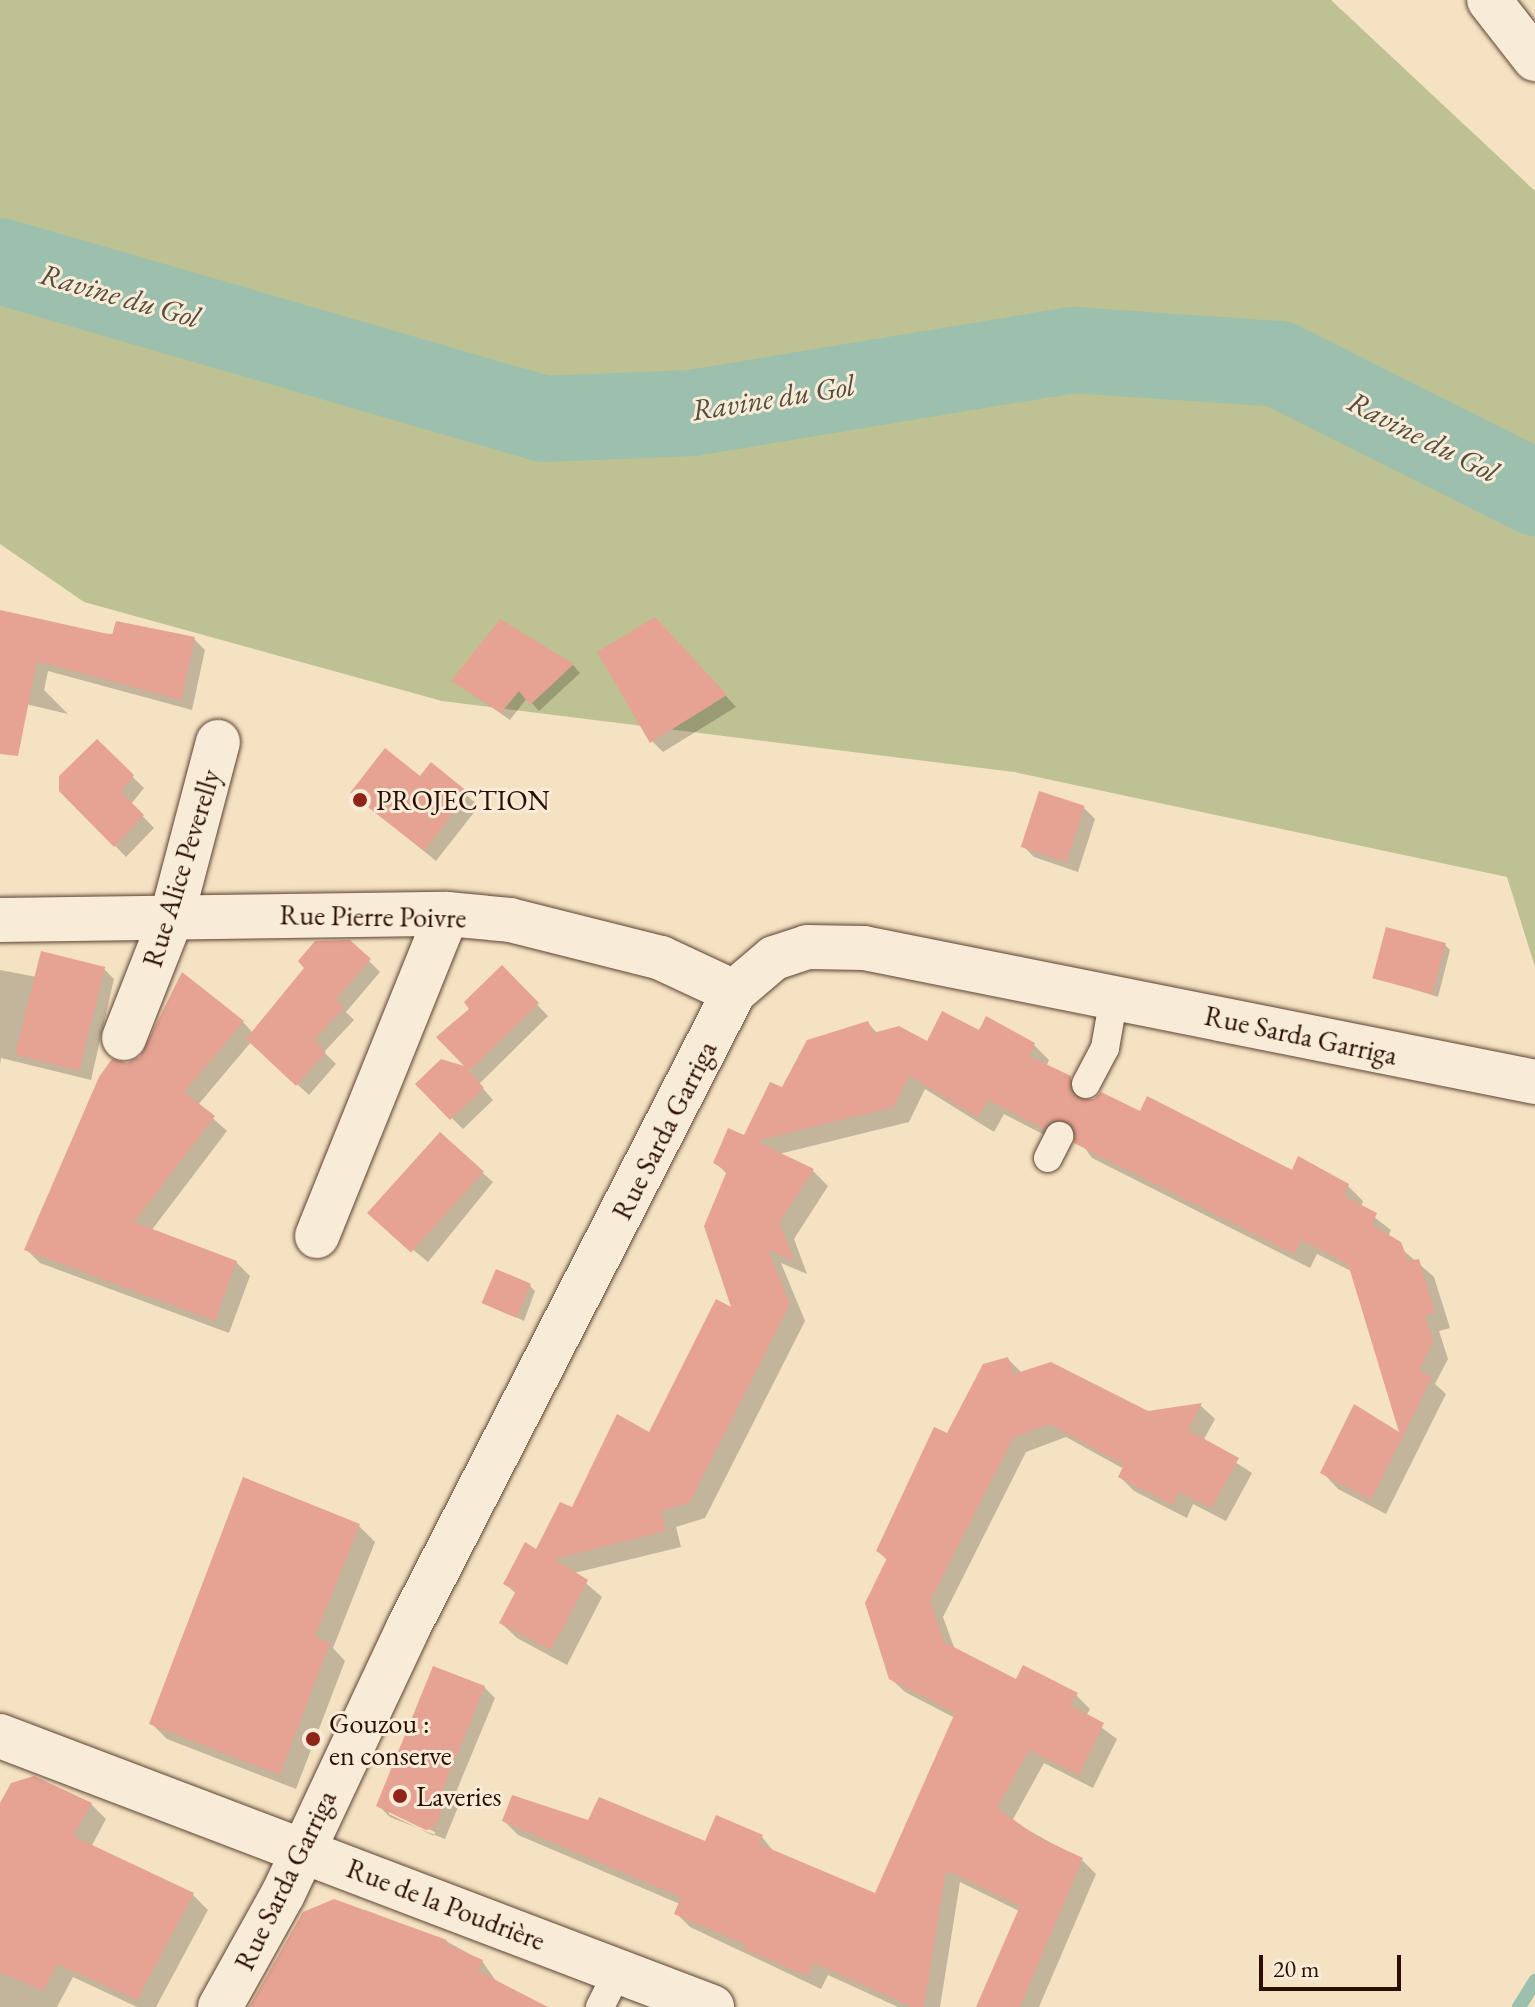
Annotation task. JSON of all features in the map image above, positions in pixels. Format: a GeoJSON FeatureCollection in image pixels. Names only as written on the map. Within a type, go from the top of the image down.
{"type":"FeatureCollection","features":[{"type":"Feature","properties":{"kind":"street"},"geometry":{"type":"LineString","coordinates":[[1502,5],[1535,59]]}},
{"type":"Feature","properties":{"kind":"street","name":"Rue Alice Peverelly"},"geometry":{"type":"LineString","coordinates":[[124,1038],[172,916],[218,742]]}},
{"type":"Feature","properties":{"kind":"street"},"geometry":{"type":"LineString","coordinates":[[317,1236],[447,914]]}},
{"type":"Feature","properties":{"kind":"street","name":"Rue Pierre Poivre"},"geometry":{"type":"LineString","coordinates":[[0,920],[447,914],[510,920],[661,958],[734,992]]}},
{"type":"Feature","properties":{"kind":"street","name":"Rue Sarda Garriga"},"geometry":{"type":"LineString","coordinates":[[220,2007],[283,1894],[300,1851],[408,1628],[734,992],[774,958],[807,947],[864,948],[1535,1082]]}},
{"type":"Feature","properties":{"kind":"street","name":"Rue de la Poudrière"},"geometry":{"type":"LineString","coordinates":[[0,1736],[300,1851],[609,1989],[712,2007]]}},
{"type":"Feature","properties":{"kind":"lane"},"geometry":{"type":"LineString","coordinates":[[1086,1084],[1105,1048],[1114,997]]}},
{"type":"Feature","properties":{"kind":"green space"},"geometry":{"type":"Polygon","coordinates":[[[0,0],[1331,0],[1535,191],[1535,967],[1507,877],[1014,772],[442,701],[84,602],[0,544],[0,0]]]}},
{"type":"Feature","properties":{"kind":"building"},"geometry":{"type":"Polygon","coordinates":[[[0,610],[112,635],[116,621],[195,637],[181,700],[37,661],[18,756],[0,754],[0,610]]]}},
{"type":"Feature","properties":{"kind":"building"},"geometry":{"type":"Polygon","coordinates":[[[655,617],[727,695],[650,743],[597,652],[655,617]]]}},
{"type":"Feature","properties":{"kind":"building"},"geometry":{"type":"Polygon","coordinates":[[[500,619],[574,664],[530,705],[519,691],[501,713],[451,681],[500,619]]]}},
{"type":"Feature","properties":{"kind":"building"},"geometry":{"type":"Polygon","coordinates":[[[97,739],[134,775],[121,792],[144,815],[114,847],[59,791],[59,776],[97,739]]]}},
{"type":"Feature","properties":{"kind":"building"},"geometry":{"type":"Polygon","coordinates":[[[385,748],[420,776],[431,762],[469,793],[424,851],[350,793],[385,748]]]}},
{"type":"Feature","properties":{"kind":"building"},"geometry":{"type":"Polygon","coordinates":[[[1039,791],[1085,806],[1066,862],[1021,847],[1039,791]]]}},
{"type":"Feature","properties":{"kind":"building"},"geometry":{"type":"Polygon","coordinates":[[[1386,927],[1446,943],[1432,994],[1372,978],[1386,927]]]}},
{"type":"Feature","properties":{"kind":"building"},"geometry":{"type":"Polygon","coordinates":[[[350,940],[371,959],[336,999],[344,1008],[314,1040],[326,1052],[296,1086],[246,1039],[304,968],[298,961],[315,941],[350,940]]]}},
{"type":"Feature","properties":{"kind":"building"},"geometry":{"type":"Polygon","coordinates":[[[41,951],[105,967],[79,1071],[15,1055],[41,951]]]}},
{"type":"Feature","properties":{"kind":"building"},"geometry":{"type":"Polygon","coordinates":[[[502,965],[539,1003],[469,1071],[484,1088],[450,1120],[415,1084],[441,1059],[464,1066],[436,1037],[469,1009],[464,1002],[502,965]]]}},
{"type":"Feature","properties":{"kind":"building"},"geometry":{"type":"Polygon","coordinates":[[[182,972],[244,1021],[184,1092],[215,1116],[134,1222],[237,1261],[215,1321],[24,1250],[99,1077],[112,1059],[127,1063],[140,1057],[182,972]]]}},
{"type":"Feature","properties":{"kind":"building"},"geometry":{"type":"Polygon","coordinates":[[[942,1011],[979,1030],[986,1016],[1035,1043],[1029,1056],[1071,1076],[1071,1092],[1079,1099],[1094,1099],[1101,1092],[1140,1111],[1147,1096],[1292,1170],[1298,1156],[1349,1184],[1344,1196],[1377,1213],[1372,1225],[1401,1242],[1408,1261],[1419,1259],[1435,1312],[1425,1316],[1433,1342],[1419,1370],[1432,1377],[1371,1500],[1320,1473],[1354,1404],[1399,1432],[1348,1264],[1301,1240],[1294,1254],[1074,1143],[1074,1127],[1066,1121],[1050,1121],[1044,1129],[988,1100],[978,1118],[909,1075],[894,1107],[756,1141],[814,1169],[779,1223],[794,1261],[768,1250],[790,1304],[690,1502],[661,1511],[666,1531],[554,1559],[588,1580],[551,1650],[499,1623],[516,1591],[503,1584],[525,1542],[536,1549],[560,1502],[572,1507],[617,1414],[649,1432],[716,1299],[731,1307],[704,1226],[727,1171],[713,1163],[728,1128],[744,1135],[770,1082],[782,1087],[807,1040],[868,1021],[873,1033],[899,1026],[927,1041],[942,1011]]]}},
{"type":"Feature","properties":{"kind":"building"},"geometry":{"type":"Polygon","coordinates":[[[440,1132],[484,1171],[411,1252],[367,1213],[440,1132]]]}},
{"type":"Feature","properties":{"kind":"building"},"geometry":{"type":"Polygon","coordinates":[[[496,1269],[531,1284],[517,1318],[482,1303],[496,1269]]]}},
{"type":"Feature","properties":{"kind":"building"},"geometry":{"type":"Polygon","coordinates":[[[1008,1357],[1014,1374],[1051,1362],[1148,1411],[1202,1403],[1188,1430],[1239,1458],[1212,1508],[1179,1492],[1173,1505],[1118,1477],[1124,1465],[1050,1424],[1013,1438],[930,1601],[944,1642],[1016,1679],[1023,1665],[1078,1693],[1070,1705],[1104,1723],[1079,1775],[1029,1750],[997,1808],[1038,1837],[1083,1858],[1020,2007],[976,2007],[1020,1906],[946,1870],[924,2007],[912,2007],[814,1963],[807,1976],[744,1949],[746,1945],[674,1914],[681,1897],[502,1821],[512,1795],[588,1820],[599,1797],[705,1841],[716,1815],[763,1835],[759,1844],[875,1893],[955,1713],[889,1679],[865,1603],[887,1558],[876,1551],[934,1427],[947,1433],[983,1364],[1008,1357]]]}},
{"type":"Feature","properties":{"kind":"building"},"geometry":{"type":"Polygon","coordinates":[[[243,1477],[360,1524],[315,1637],[330,1643],[280,1775],[149,1724],[243,1477]]]}},
{"type":"Feature","properties":{"kind":"building"},"geometry":{"type":"Polygon","coordinates":[[[433,1666],[485,1686],[442,1791],[448,1795],[434,1828],[426,1830],[376,1806],[433,1666]]]}},
{"type":"Feature","properties":{"kind":"building"},"geometry":{"type":"Polygon","coordinates":[[[34,1776],[92,1803],[73,1836],[194,1893],[137,2000],[57,1964],[43,1991],[0,1972],[0,1803],[11,1783],[34,1776]]]}},
{"type":"Feature","properties":{"kind":"building"},"geometry":{"type":"Polygon","coordinates":[[[334,1899],[447,1940],[446,1944],[483,1960],[478,1971],[548,2007],[249,2007],[303,1912],[334,1899]]]}},
{"type":"Feature","properties":{"kind":"waterway","name":"Ravine du Gol"},"geometry":{"type":"LineString","coordinates":[[0,261],[544,419],[692,413],[1074,350],[1279,364],[1535,493]]}},
{"type":"Feature","properties":{"kind":"waterway"},"geometry":{"type":"LineString","coordinates":[[1519,2007],[1535,1981]]}},
{"type":"Feature","properties":{"kind":"place","name":"PROJECTION"},"geometry":{"type":"Point","coordinates":[360,800]}},
{"type":"Feature","properties":{"kind":"place","name":"Gouzou : en conserve"},"geometry":{"type":"Point","coordinates":[313,1739]}},
{"type":"Feature","properties":{"kind":"place","name":"Laveries"},"geometry":{"type":"Point","coordinates":[400,1796]}}]}
